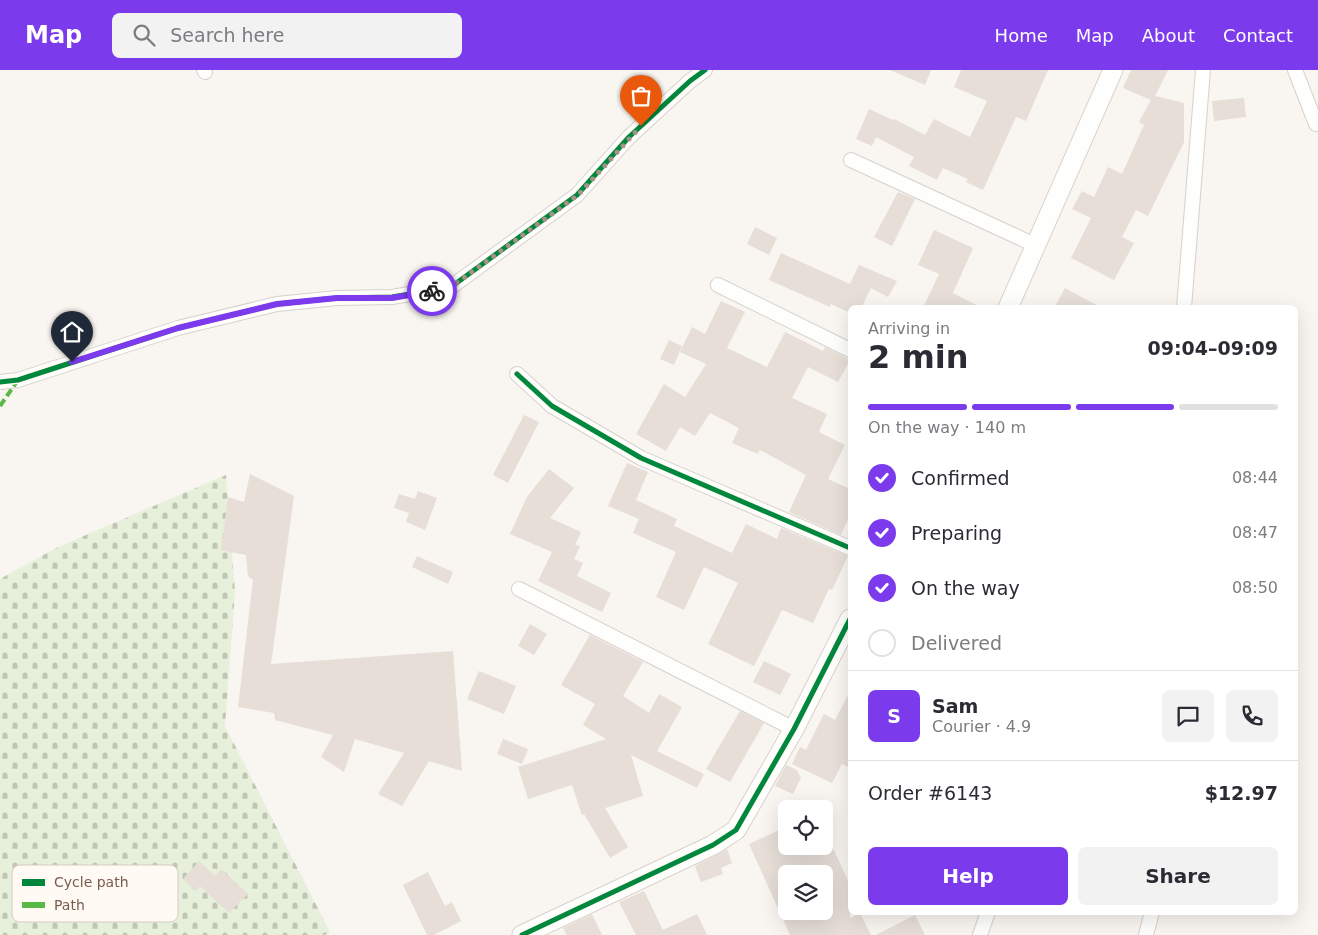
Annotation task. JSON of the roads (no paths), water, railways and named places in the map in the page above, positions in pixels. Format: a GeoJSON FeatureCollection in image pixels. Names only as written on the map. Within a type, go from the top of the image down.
{"type":"FeatureCollection","features":[{"type":"Feature","properties":{"kind":"street"},"geometry":{"type":"LineString","coordinates":[[0,382],[18,380],[178,328],[277,304],[337,298],[392,298],[451,287],[578,195],[629,137],[690,81],[705,70]]}},
{"type":"Feature","properties":{"kind":"street"},"geometry":{"type":"LineString","coordinates":[[1009,305],[1114,70]]}},
{"type":"Feature","properties":{"kind":"street"},"geometry":{"type":"LineString","coordinates":[[1184,305],[1203,70]]}},
{"type":"Feature","properties":{"kind":"street"},"geometry":{"type":"LineString","coordinates":[[1295,70],[1316,124]]}},
{"type":"Feature","properties":{"kind":"street"},"geometry":{"type":"LineString","coordinates":[[851,160],[1035,245]]}},
{"type":"Feature","properties":{"kind":"street"},"geometry":{"type":"LineString","coordinates":[[718,285],[848,349]]}},
{"type":"Feature","properties":{"kind":"street"},"geometry":{"type":"LineString","coordinates":[[517,374],[552,406],[641,458],[848,547]]}},
{"type":"Feature","properties":{"kind":"street"},"geometry":{"type":"LineString","coordinates":[[520,589],[794,729]]}},
{"type":"Feature","properties":{"kind":"street"},"geometry":{"type":"LineString","coordinates":[[522,935],[714,845],[736,830],[794,729],[848,623]]}},
{"type":"Feature","properties":{"kind":"street"},"geometry":{"type":"LineString","coordinates":[[980,935],[987,915]]}},
{"type":"Feature","properties":{"kind":"street"},"geometry":{"type":"LineString","coordinates":[[1146,935],[1151,915]]}}]}
